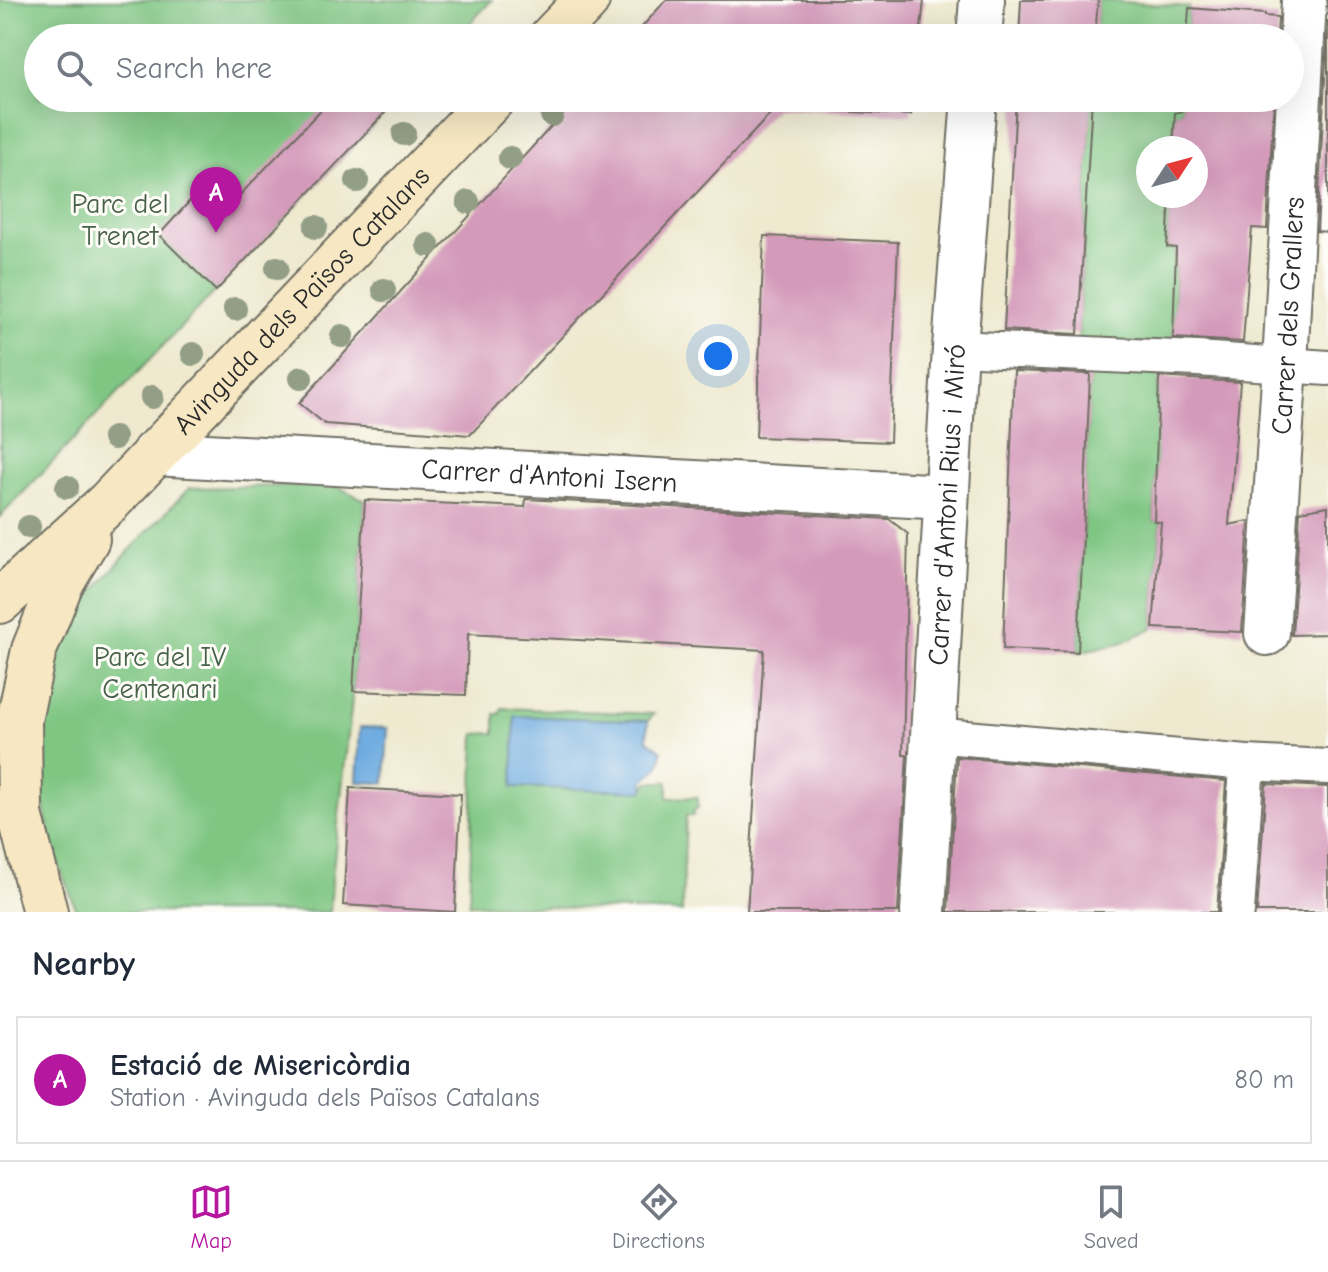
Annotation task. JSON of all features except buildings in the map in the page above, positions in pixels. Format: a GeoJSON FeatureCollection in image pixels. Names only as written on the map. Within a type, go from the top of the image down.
{"type":"FeatureCollection","features":[{"type":"Feature","properties":{"kind":"main road","name":"Avinguda dels Països Catalans"},"geometry":{"type":"LineString","coordinates":[[0,601],[108,503],[480,112]]}},
{"type":"Feature","properties":{"kind":"main road","name":"Avinguda dels Països Catalans"},"geometry":{"type":"LineString","coordinates":[[45,912],[20,814],[19,720],[34,650],[61,583],[108,503]]}},
{"type":"Feature","properties":{"kind":"main road"},"geometry":{"type":"LineString","coordinates":[[0,858],[25,880],[45,912]]}},
{"type":"Feature","properties":{"kind":"street"},"geometry":{"type":"LineString","coordinates":[[980,24],[982,0]]}},
{"type":"Feature","properties":{"kind":"street","name":"Carrer dels Grallers"},"geometry":{"type":"LineString","coordinates":[[1303,24],[1304,0]]}},
{"type":"Feature","properties":{"kind":"street","name":"Carrer d'Antoni Rius i Miró"},"geometry":{"type":"LineString","coordinates":[[923,912],[955,348],[973,112]]}},
{"type":"Feature","properties":{"kind":"street","name":"Carrer dels Grallers"},"geometry":{"type":"LineString","coordinates":[[1267,633],[1298,112]]}},
{"type":"Feature","properties":{"kind":"street"},"geometry":{"type":"LineString","coordinates":[[955,348],[1328,368]]}},
{"type":"Feature","properties":{"kind":"street","name":"Carrer d'Antoni Isern"},"geometry":{"type":"LineString","coordinates":[[154,453],[946,497]]}},
{"type":"Feature","properties":{"kind":"street"},"geometry":{"type":"LineString","coordinates":[[933,735],[1247,763],[1328,767]]}},
{"type":"Feature","properties":{"kind":"street"},"geometry":{"type":"LineString","coordinates":[[1237,912],[1247,763]]}},
{"type":"Feature","properties":{"kind":"green space","name":"Parc del Trenet"},"geometry":{"type":"Polygon","coordinates":[[[0,0],[492,0],[469,24],[24,24],[24,112],[386,112],[0,517],[0,0]]]}},
{"type":"Feature","properties":{"kind":"green space"},"geometry":{"type":"Polygon","coordinates":[[[1098,0],[1189,7],[1188,24],[1096,24],[1098,0]]]}},
{"type":"Feature","properties":{"kind":"green space"},"geometry":{"type":"Polygon","coordinates":[[[1091,112],[1178,112],[1175,113],[1174,136],[1136,136],[1136,208],[1169,208],[1167,247],[1176,248],[1173,343],[1078,342],[1091,112]]]}},
{"type":"Feature","properties":{"kind":"green space"},"geometry":{"type":"Polygon","coordinates":[[[1090,369],[1160,371],[1154,521],[1161,522],[1153,628],[1121,643],[1078,652],[1090,369]]]}},
{"type":"Feature","properties":{"kind":"green space","name":"Parc del IV Centenari"},"geometry":{"type":"Polygon","coordinates":[[[334,485],[365,500],[353,691],[330,912],[77,912],[55,855],[47,822],[41,753],[43,718],[50,684],[60,651],[75,620],[116,565],[189,488],[334,485]]]}},
{"type":"Feature","properties":{"kind":"green space"},"geometry":{"type":"Polygon","coordinates":[[[502,708],[654,714],[648,721],[515,716],[513,786],[643,791],[648,782],[668,782],[668,798],[697,797],[698,808],[693,816],[686,816],[682,912],[469,904],[475,734],[495,733],[495,714],[500,714],[502,708]]]}},
{"type":"Feature","properties":{"kind":"water"},"geometry":{"type":"Polygon","coordinates":[[[515,716],[648,721],[647,739],[662,751],[661,761],[644,780],[644,791],[513,787],[515,716]]]}},
{"type":"Feature","properties":{"kind":"water"},"geometry":{"type":"Polygon","coordinates":[[[360,727],[388,728],[385,783],[357,782],[360,727]]]}},
{"type":"Feature","properties":{"kind":"place","name":"Estació de Misericòrdia"},"geometry":{"type":"Point","coordinates":[216,233]}}]}
